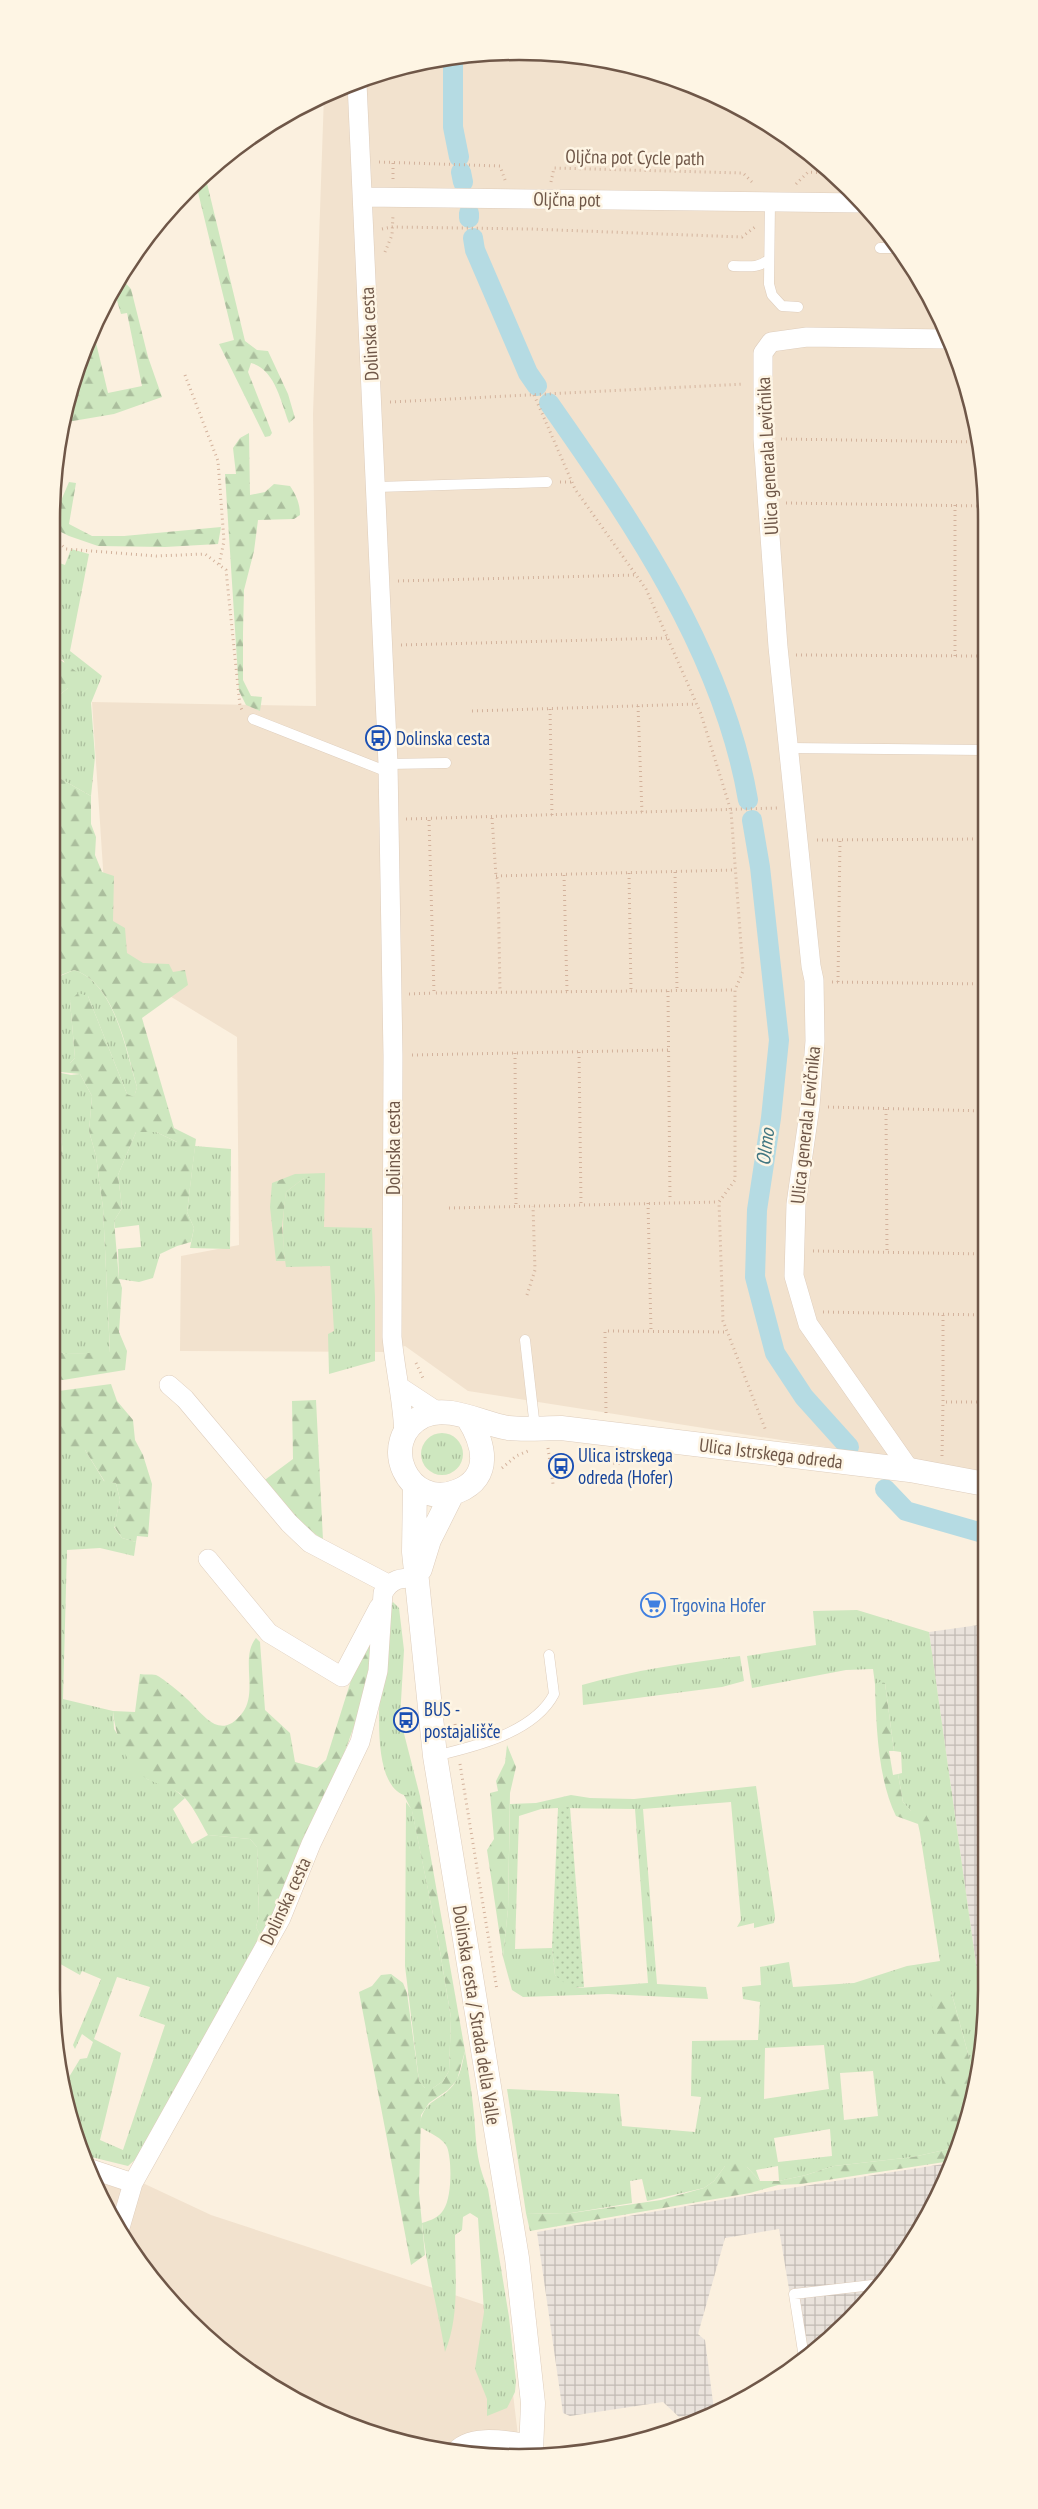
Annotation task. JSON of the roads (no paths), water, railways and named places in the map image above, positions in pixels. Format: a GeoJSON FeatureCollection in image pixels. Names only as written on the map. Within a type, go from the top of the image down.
{"type":"FeatureCollection","features":[{"type":"Feature","properties":{"kind":"street","name":"Dolinska cesta"},"geometry":{"type":"LineString","coordinates":[[357,89],[377,487],[388,768],[394,1056],[392,1337],[394,1363],[400,1387]]}},
{"type":"Feature","properties":{"kind":"street","name":"Oljčna pot"},"geometry":{"type":"LineString","coordinates":[[363,196],[770,209],[853,204]]}},
{"type":"Feature","properties":{"kind":"street","name":"Ulica generala Levičnika"},"geometry":{"type":"LineString","coordinates":[[910,1470],[808,1324],[794,1276],[796,1204],[810,1106],[815,1041],[814,980],[797,841],[795,807],[791,784],[790,748],[779,655],[763,439],[762,383],[763,353],[771,342],[807,337],[941,339]]}},
{"type":"Feature","properties":{"kind":"street"},"geometry":{"type":"LineString","coordinates":[[169,1385],[185,1399],[262,1492],[310,1544],[385,1592]]}},
{"type":"Feature","properties":{"kind":"street"},"geometry":{"type":"LineString","coordinates":[[400,1387],[438,1412],[509,1428],[535,1428]]}},
{"type":"Feature","properties":{"kind":"street"},"geometry":{"type":"LineString","coordinates":[[400,1387],[404,1435]]}},
{"type":"Feature","properties":{"kind":"street"},"geometry":{"type":"LineString","coordinates":[[438,1412],[424,1416],[413,1423],[404,1435],[400,1448],[401,1463],[406,1476],[415,1486],[432,1494],[452,1494],[464,1489],[480,1469],[483,1455],[481,1443],[468,1418]]}},
{"type":"Feature","properties":{"kind":"street"},"geometry":{"type":"LineString","coordinates":[[483,1455],[535,1428]]}},
{"type":"Feature","properties":{"kind":"street","name":"Ulica Istrskega odreda"},"geometry":{"type":"LineString","coordinates":[[535,1428],[607,1433],[910,1470],[978,1483]]}},
{"type":"Feature","properties":{"kind":"street","name":"Dolinska cesta / Strada della Valle"},"geometry":{"type":"LineString","coordinates":[[415,1486],[414,1537],[417,1578],[435,1756],[517,2258],[533,2403],[531,2448]]}},
{"type":"Feature","properties":{"kind":"street","name":"Dolinska cesta / Strada della Valle"},"geometry":{"type":"LineString","coordinates":[[417,1578],[429,1540],[452,1494]]}},
{"type":"Feature","properties":{"kind":"street"},"geometry":{"type":"LineString","coordinates":[[208,1558],[269,1633],[342,1678],[385,1592],[396,1579],[417,1578]]}},
{"type":"Feature","properties":{"kind":"street","name":"Dolinska cesta"},"geometry":{"type":"LineString","coordinates":[[122,2221],[133,2183],[281,1918],[311,1844],[360,1742],[378,1671],[385,1592]]}},
{"type":"Feature","properties":{"kind":"street"},"geometry":{"type":"LineString","coordinates":[[97,2171],[133,2183]]}},
{"type":"Feature","properties":{"kind":"street"},"geometry":{"type":"LineString","coordinates":[[464,2445],[481,2440],[531,2448]]}},
{"type":"Feature","properties":{"kind":"lane"},"geometry":{"type":"LineString","coordinates":[[770,209],[769,284],[772,295],[782,306],[798,307]]}},
{"type":"Feature","properties":{"kind":"lane"},"geometry":{"type":"LineString","coordinates":[[880,248],[889,248]]}},
{"type":"Feature","properties":{"kind":"lane"},"geometry":{"type":"LineString","coordinates":[[733,266],[754,267],[764,264],[769,259]]}},
{"type":"Feature","properties":{"kind":"lane"},"geometry":{"type":"LineString","coordinates":[[377,487],[547,482]]}},
{"type":"Feature","properties":{"kind":"lane"},"geometry":{"type":"LineString","coordinates":[[253,719],[388,768],[446,763]]}},
{"type":"Feature","properties":{"kind":"lane"},"geometry":{"type":"LineString","coordinates":[[790,748],[978,750]]}},
{"type":"Feature","properties":{"kind":"lane"},"geometry":{"type":"LineString","coordinates":[[526,1340],[535,1428]]}},
{"type":"Feature","properties":{"kind":"lane"},"geometry":{"type":"LineString","coordinates":[[435,1756],[475,1747],[507,1734],[541,1711],[549,1703],[554,1686],[549,1655]]}},
{"type":"Feature","properties":{"kind":"lane"},"geometry":{"type":"LineString","coordinates":[[803,2350],[794,2294],[870,2285]]}},
{"type":"Feature","properties":{"kind":"waterway"},"geometry":{"type":"LineString","coordinates":[[453,65],[453,127],[459,157]]}},
{"type":"Feature","properties":{"kind":"waterway"},"geometry":{"type":"LineString","coordinates":[[461,172],[463,182]]}},
{"type":"Feature","properties":{"kind":"waterway"},"geometry":{"type":"LineString","coordinates":[[469,213],[469,218]]}},
{"type":"Feature","properties":{"kind":"waterway"},"geometry":{"type":"LineString","coordinates":[[473,238],[475,250],[528,373],[537,386]]}},
{"type":"Feature","properties":{"kind":"waterway"},"geometry":{"type":"LineString","coordinates":[[549,403],[612,495],[671,591],[696,641],[718,693],[736,746],[748,800]]}},
{"type":"Feature","properties":{"kind":"waterway","name":"Olmo"},"geometry":{"type":"LineString","coordinates":[[752,820],[760,867],[779,1040],[771,1118],[757,1210],[755,1277],[775,1353],[804,1397],[849,1447]]}},
{"type":"Feature","properties":{"kind":"waterway"},"geometry":{"type":"LineString","coordinates":[[885,1489],[906,1511],[978,1532]]}},
{"type":"Feature","properties":{"kind":"place","name":"Dolinska cesta"},"geometry":{"type":"Point","coordinates":[378,738]}},
{"type":"Feature","properties":{"kind":"place","name":"Ulica istrskega odreda (Hofer)"},"geometry":{"type":"Point","coordinates":[561,1466]}},
{"type":"Feature","properties":{"kind":"place","name":"Trgovina Hofer"},"geometry":{"type":"Point","coordinates":[653,1605]}},
{"type":"Feature","properties":{"kind":"place","name":"BUS - postajališče"},"geometry":{"type":"Point","coordinates":[406,1720]}}]}
